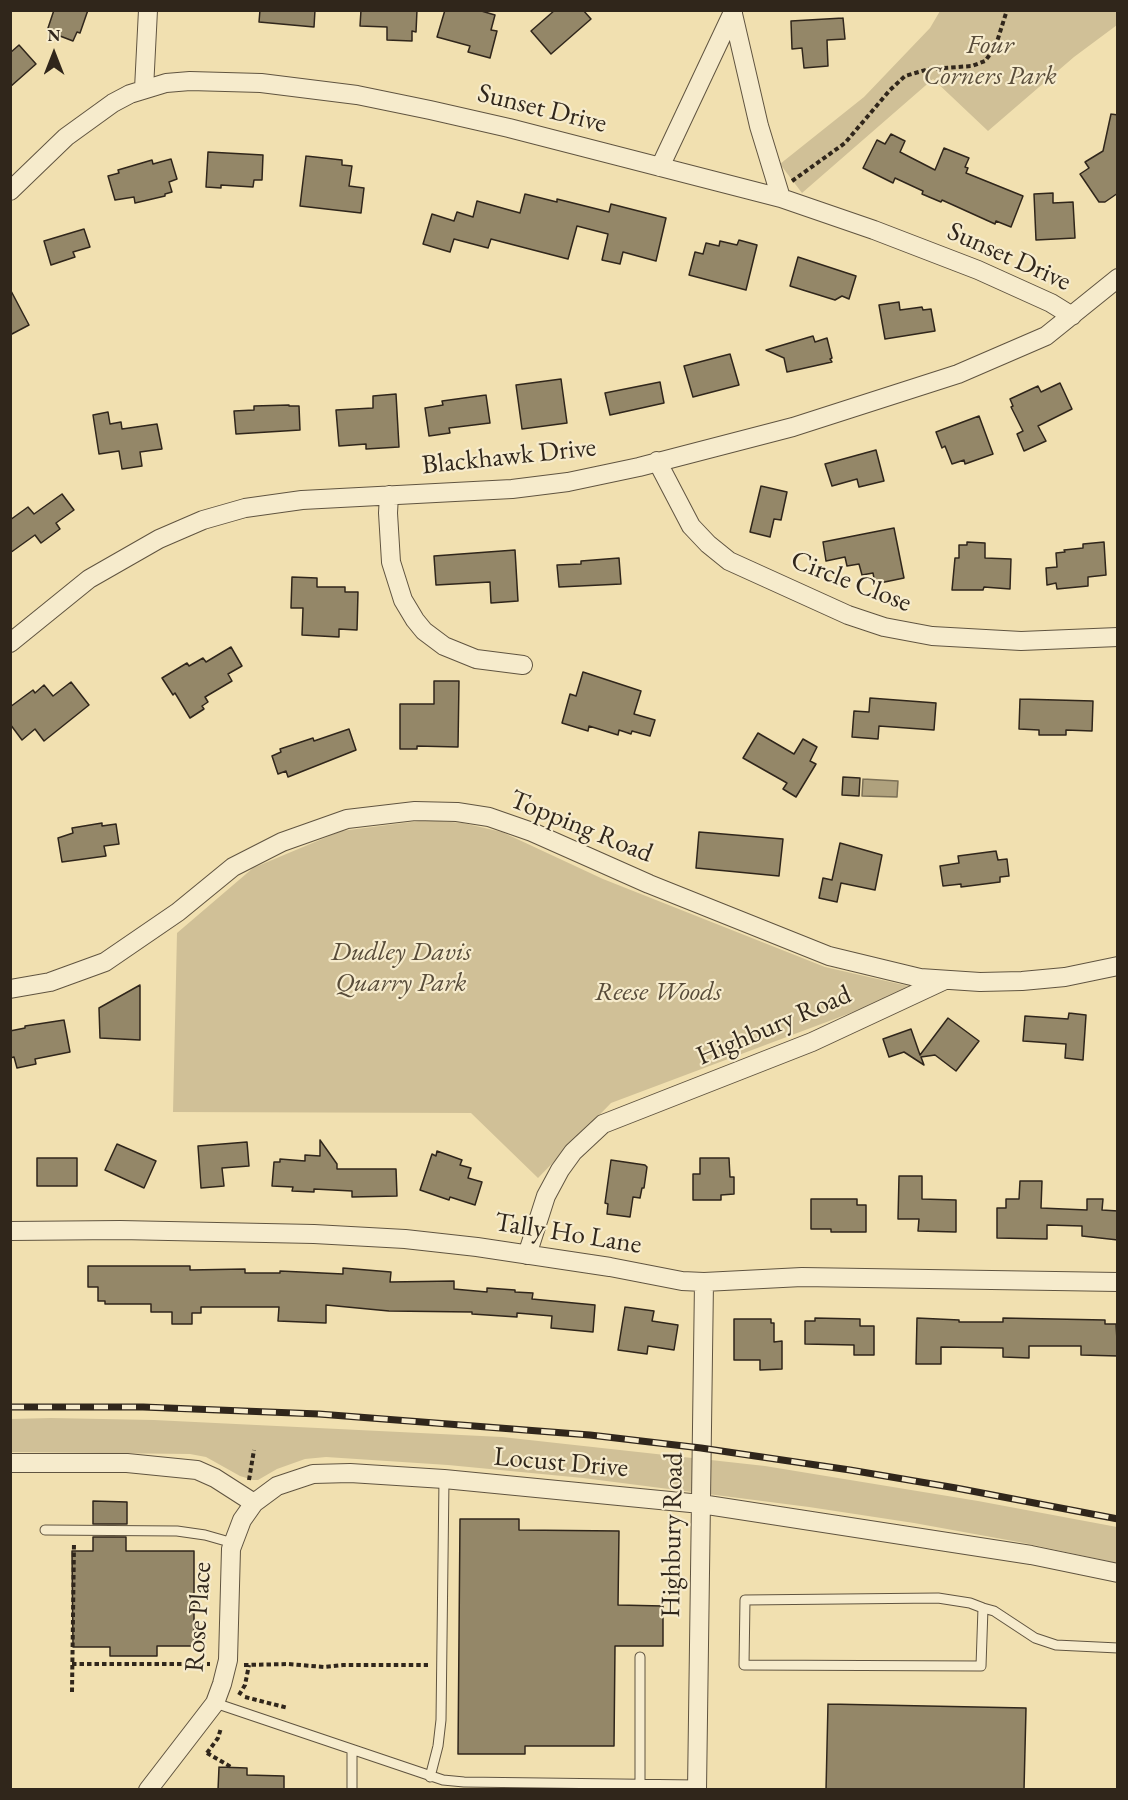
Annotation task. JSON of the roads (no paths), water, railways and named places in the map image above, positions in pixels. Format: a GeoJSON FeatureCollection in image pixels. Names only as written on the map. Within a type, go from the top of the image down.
{"type":"FeatureCollection","features":[{"type":"Feature","properties":{"kind":"street"},"geometry":{"type":"LineString","coordinates":[[144,88],[148,10]]}},
{"type":"Feature","properties":{"kind":"street"},"geometry":{"type":"LineString","coordinates":[[660,167],[733,12]]}},
{"type":"Feature","properties":{"kind":"street"},"geometry":{"type":"LineString","coordinates":[[733,12],[759,126],[780,194]]}},
{"type":"Feature","properties":{"kind":"street","name":"Sunset Drive"},"geometry":{"type":"LineString","coordinates":[[10,191],[66,137],[113,103],[144,88],[166,83],[216,80],[261,83],[357,95],[509,128],[660,167],[780,194],[978,270],[1051,303],[1072,316]]}},
{"type":"Feature","properties":{"kind":"street","name":"Blackhawk Drive"},"geometry":{"type":"LineString","coordinates":[[10,643],[89,579],[159,539],[203,520],[245,508],[302,500],[512,489],[568,482],[793,428],[958,374],[1046,336],[1118,278]]}},
{"type":"Feature","properties":{"kind":"street","name":"Circle Close"},"geometry":{"type":"LineString","coordinates":[[657,462],[691,526],[729,561],[848,615],[884,627],[932,636],[1021,641],[1118,637]]}},
{"type":"Feature","properties":{"kind":"street"},"geometry":{"type":"LineString","coordinates":[[389,495],[391,562],[403,600],[415,621],[444,646],[476,659],[523,665]]}},
{"type":"Feature","properties":{"kind":"street","name":"Topping Road"},"geometry":{"type":"LineString","coordinates":[[10,989],[50,982],[105,962],[178,912],[233,867],[282,842],[347,819],[415,811],[457,812],[497,820],[532,831],[671,893],[829,956],[920,978],[946,980]]}},
{"type":"Feature","properties":{"kind":"street","name":"Highbury Road"},"geometry":{"type":"LineString","coordinates":[[527,1255],[546,1196],[560,1170],[573,1152],[603,1124],[812,1042],[946,980],[994,982],[1037,980],[1118,966]]}},
{"type":"Feature","properties":{"kind":"street","name":"Tally Ho Lane"},"geometry":{"type":"LineString","coordinates":[[10,1231],[120,1230],[314,1234],[405,1239],[477,1247],[610,1267],[682,1281],[802,1277],[1118,1282]]}},
{"type":"Feature","properties":{"kind":"street","name":"Highbury Road"},"geometry":{"type":"LineString","coordinates":[[697,1787],[704,1282]]}},
{"type":"Feature","properties":{"kind":"street"},"geometry":{"type":"LineString","coordinates":[[10,1463],[128,1463],[188,1469],[215,1478],[254,1503]]}},
{"type":"Feature","properties":{"kind":"street","name":"Locust Drive"},"geometry":{"type":"LineString","coordinates":[[254,1503],[282,1483],[313,1474],[350,1473],[444,1479],[701,1504],[1031,1555],[1118,1573]]}},
{"type":"Feature","properties":{"kind":"street","name":"Rose Place"},"geometry":{"type":"LineString","coordinates":[[148,1790],[215,1703],[227,1664],[231,1549],[242,1520],[254,1503]]}},
{"type":"Feature","properties":{"kind":"lane"},"geometry":{"type":"LineString","coordinates":[[430,1777],[440,1734],[443,1665],[444,1479]]}},
{"type":"Feature","properties":{"kind":"lane"},"geometry":{"type":"LineString","coordinates":[[45,1530],[177,1531],[205,1535],[233,1544]]}},
{"type":"Feature","properties":{"kind":"lane"},"geometry":{"type":"LineString","coordinates":[[983,1608],[981,1666],[744,1665],[745,1600],[938,1598],[983,1608],[993,1611],[1035,1638],[1056,1645],[1118,1648]]}},
{"type":"Feature","properties":{"kind":"lane"},"geometry":{"type":"LineString","coordinates":[[639,1784],[640,1657]]}},
{"type":"Feature","properties":{"kind":"lane"},"geometry":{"type":"LineString","coordinates":[[215,1703],[430,1777],[464,1782],[697,1787]]}},
{"type":"Feature","properties":{"kind":"lane"},"geometry":{"type":"LineString","coordinates":[[352,1751],[352,1790]]}},
{"type":"Feature","properties":{"kind":"railway"},"geometry":{"type":"LineString","coordinates":[[10,1407],[143,1407],[319,1414],[590,1435],[701,1448],[850,1470],[1118,1519]]}},
{"type":"Feature","properties":{"kind":"park label","name":"Four Corners Park"},"geometry":{"type":"Point","coordinates":[990,62]}},
{"type":"Feature","properties":{"kind":"park label","name":"Dudley Davis Quarry Park"},"geometry":{"type":"Point","coordinates":[401,968]}},
{"type":"Feature","properties":{"kind":"park label","name":"Reese Woods"},"geometry":{"type":"Point","coordinates":[658,993]}}]}
